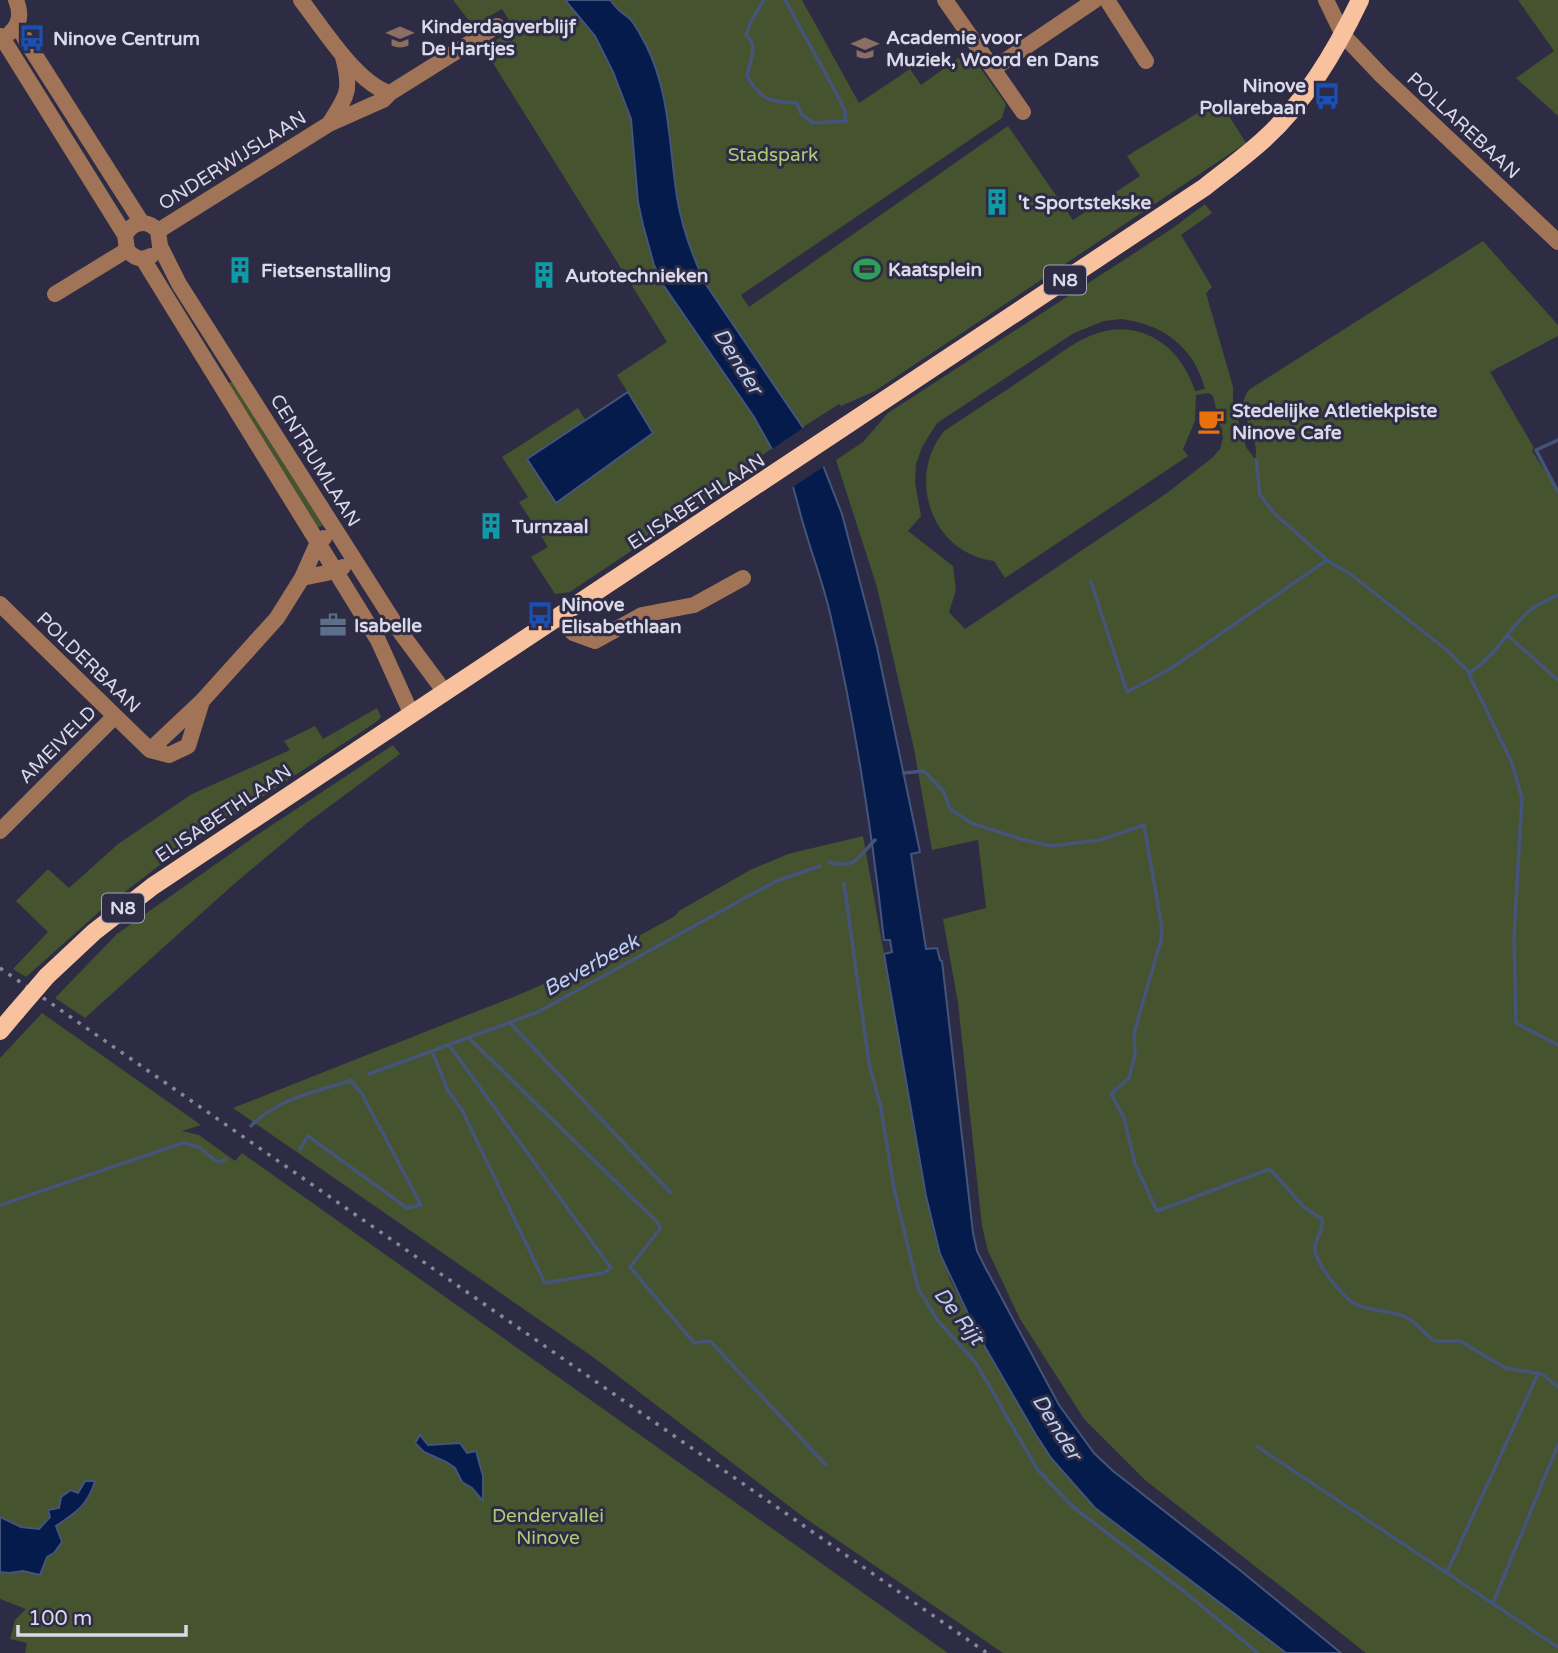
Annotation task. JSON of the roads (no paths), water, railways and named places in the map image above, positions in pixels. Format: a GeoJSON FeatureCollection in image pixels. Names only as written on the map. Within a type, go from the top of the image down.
{"type":"FeatureCollection","features":[{"type":"Feature","properties":{"kind":"main road","name":"N8"},"geometry":{"type":"LineString","coordinates":[[1343,35],[1360,0]]}},
{"type":"Feature","properties":{"kind":"main road","name":"ELISABETHLAAN"},"geometry":{"type":"LineString","coordinates":[[0,1031],[47,976],[94,932],[153,886],[1205,187],[1261,142],[1301,100],[1343,35]]}},
{"type":"Feature","properties":{"kind":"street","name":"ONDERWIJSLAAN"},"geometry":{"type":"LineString","coordinates":[[300,0],[343,57],[376,89],[390,93]]}},
{"type":"Feature","properties":{"kind":"street"},"geometry":{"type":"LineString","coordinates":[[945,0],[1023,113]]}},
{"type":"Feature","properties":{"kind":"street"},"geometry":{"type":"LineString","coordinates":[[993,69],[1095,0]]}},
{"type":"Feature","properties":{"kind":"street"},"geometry":{"type":"LineString","coordinates":[[1107,0],[1146,61]]}},
{"type":"Feature","properties":{"kind":"street","name":"POLLAREBAAN"},"geometry":{"type":"LineString","coordinates":[[1326,0],[1343,35],[1407,100],[1558,242]]}},
{"type":"Feature","properties":{"kind":"street"},"geometry":{"type":"LineString","coordinates":[[18,1],[18,24],[8,34],[1,36],[126,242],[131,255],[143,259],[154,255],[159,239],[150,224],[132,226],[126,242],[55,295]]}},
{"type":"Feature","properties":{"kind":"street"},"geometry":{"type":"LineString","coordinates":[[18,24],[142,223]]}},
{"type":"Feature","properties":{"kind":"street","name":"ONDERWIJSLAAN"},"geometry":{"type":"LineString","coordinates":[[159,239],[329,124],[383,100],[497,26]]}},
{"type":"Feature","properties":{"kind":"street","name":"ONDERWIJSLAAN"},"geometry":{"type":"LineString","coordinates":[[329,124],[348,90],[349,78],[343,57]]}},
{"type":"Feature","properties":{"kind":"street","name":"CENTRUMLAAN"},"geometry":{"type":"LineString","coordinates":[[159,239],[167,264],[398,628],[444,691]]}},
{"type":"Feature","properties":{"kind":"street"},"geometry":{"type":"LineString","coordinates":[[143,259],[378,640],[411,713]]}},
{"type":"Feature","properties":{"kind":"street"},"geometry":{"type":"LineString","coordinates":[[213,372],[229,362]]}},
{"type":"Feature","properties":{"kind":"street"},"geometry":{"type":"LineString","coordinates":[[149,750],[202,701],[277,618],[302,578],[318,542],[336,531]]}},
{"type":"Feature","properties":{"kind":"street"},"geometry":{"type":"LineString","coordinates":[[302,578],[336,571],[354,560]]}},
{"type":"Feature","properties":{"kind":"street"},"geometry":{"type":"LineString","coordinates":[[560,616],[573,633],[595,641],[642,615],[694,605],[743,578]]}},
{"type":"Feature","properties":{"kind":"street","name":"POLDERBAAN"},"geometry":{"type":"LineString","coordinates":[[0,604],[149,750]]}},
{"type":"Feature","properties":{"kind":"street"},"geometry":{"type":"LineString","coordinates":[[378,640],[398,628]]}},
{"type":"Feature","properties":{"kind":"street"},"geometry":{"type":"LineString","coordinates":[[149,750],[169,755],[188,746],[202,701]]}},
{"type":"Feature","properties":{"kind":"street","name":"AMEIVELD"},"geometry":{"type":"LineString","coordinates":[[0,831],[114,717]]}},
{"type":"Feature","properties":{"kind":"water","name":"Dender"},"geometry":{"type":"Polygon","coordinates":[[[565,0],[610,0],[631,20],[646,45],[660,81],[679,208],[696,262],[705,283],[808,435],[842,514],[877,647],[920,852],[911,854],[926,949],[937,948],[942,961],[977,1251],[1059,1405],[1094,1453],[1341,1653],[1286,1653],[1095,1508],[1051,1458],[977,1333],[940,1254],[926,1196],[884,954],[892,952],[890,940],[884,940],[855,735],[826,599],[793,487],[754,417],[664,286],[654,265],[638,202],[631,119],[613,72],[595,36],[565,0]]]}},
{"type":"Feature","properties":{"kind":"water"},"geometry":{"type":"Polygon","coordinates":[[[628,392],[653,433],[556,503],[527,459],[628,392]]]}},
{"type":"Feature","properties":{"kind":"water"},"geometry":{"type":"Polygon","coordinates":[[[420,1435],[428,1445],[460,1443],[467,1453],[476,1451],[483,1476],[483,1501],[472,1488],[462,1482],[455,1468],[424,1452],[415,1443],[420,1435]]]}},
{"type":"Feature","properties":{"kind":"water"},"geometry":{"type":"Polygon","coordinates":[[[85,1481],[95,1481],[89,1496],[76,1512],[56,1526],[62,1542],[54,1553],[47,1557],[40,1575],[23,1571],[0,1572],[0,1517],[21,1527],[39,1529],[50,1517],[48,1510],[59,1508],[61,1497],[71,1490],[78,1493],[85,1481]]]}},
{"type":"Feature","properties":{"kind":"waterway"},"geometry":{"type":"LineString","coordinates":[[764,0],[746,35],[753,49],[747,76],[752,84],[767,98],[797,103],[801,114],[813,123],[846,121],[845,111],[834,89],[785,0]]}},
{"type":"Feature","properties":{"kind":"waterway"},"geometry":{"type":"LineString","coordinates":[[1558,440],[1536,450],[1558,492]]}},
{"type":"Feature","properties":{"kind":"waterway"},"geometry":{"type":"LineString","coordinates":[[1256,460],[1260,495],[1275,514],[1327,560],[1353,576],[1448,651],[1467,670],[1512,763],[1522,798],[1514,937],[1516,1023],[1558,1045]]}},
{"type":"Feature","properties":{"kind":"waterway"},"geometry":{"type":"LineString","coordinates":[[1091,582],[1127,692],[1170,669],[1327,560]]}},
{"type":"Feature","properties":{"kind":"waterway"},"geometry":{"type":"LineString","coordinates":[[1469,673],[1486,660],[1531,609],[1558,595]]}},
{"type":"Feature","properties":{"kind":"waterway"},"geometry":{"type":"LineString","coordinates":[[1507,635],[1558,680]]}},
{"type":"Feature","properties":{"kind":"waterway"},"geometry":{"type":"LineString","coordinates":[[904,773],[924,771],[944,792],[950,809],[971,823],[1051,846],[1100,840],[1144,825],[1162,928],[1161,940],[1134,1033],[1135,1055],[1129,1078],[1111,1094],[1124,1118],[1135,1164],[1157,1211],[1270,1169],[1304,1207],[1322,1219],[1315,1250],[1320,1264],[1345,1296],[1357,1305],[1409,1319],[1434,1341],[1460,1341],[1505,1368],[1542,1374],[1558,1387]]}},
{"type":"Feature","properties":{"kind":"waterway","name":"Beverbeek"},"geometry":{"type":"LineString","coordinates":[[829,862],[851,863],[875,840]]}},
{"type":"Feature","properties":{"kind":"waterway","name":"Beverbeek"},"geometry":{"type":"LineString","coordinates":[[369,1074],[538,1012],[776,881],[820,866]]}},
{"type":"Feature","properties":{"kind":"waterway","name":"De Rijt"},"geometry":{"type":"LineString","coordinates":[[844,883],[869,1063],[881,1108],[894,1189],[918,1288],[938,1321],[976,1363],[1037,1469],[1073,1507],[1186,1593],[1258,1653]]}},
{"type":"Feature","properties":{"kind":"waterway"},"geometry":{"type":"LineString","coordinates":[[510,1023],[670,1192]]}},
{"type":"Feature","properties":{"kind":"waterway"},"geometry":{"type":"LineString","coordinates":[[469,1038],[659,1224],[660,1229],[630,1267],[694,1343],[710,1341],[826,1465]]}},
{"type":"Feature","properties":{"kind":"waterway"},"geometry":{"type":"LineString","coordinates":[[432,1051],[448,1091],[462,1110],[545,1283],[603,1273],[611,1268],[449,1045]]}},
{"type":"Feature","properties":{"kind":"waterway"},"geometry":{"type":"LineString","coordinates":[[300,1149],[308,1136],[407,1208],[421,1205],[362,1094],[350,1080]]}},
{"type":"Feature","properties":{"kind":"waterway","name":"Beverbeek"},"geometry":{"type":"LineString","coordinates":[[251,1126],[284,1103],[349,1081]]}},
{"type":"Feature","properties":{"kind":"waterway","name":"Beverbeek"},"geometry":{"type":"LineString","coordinates":[[0,1205],[183,1143],[199,1147],[217,1162],[225,1160]]}},
{"type":"Feature","properties":{"kind":"waterway"},"geometry":{"type":"LineString","coordinates":[[1447,1572],[1538,1374]]}},
{"type":"Feature","properties":{"kind":"waterway"},"geometry":{"type":"LineString","coordinates":[[1493,1603],[1558,1445]]}},
{"type":"Feature","properties":{"kind":"waterway"},"geometry":{"type":"LineString","coordinates":[[1258,1447],[1558,1647]]}},
{"type":"Feature","properties":{"kind":"railway"},"geometry":{"type":"LineString","coordinates":[[0,968],[987,1653]]}},
{"type":"Feature","properties":{"kind":"place","name":"Kinderdagverblijf De Hartjes"},"geometry":{"type":"Point","coordinates":[400,37]}},
{"type":"Feature","properties":{"kind":"place","name":"Ninove Centrum"},"geometry":{"type":"Point","coordinates":[32,38]}},
{"type":"Feature","properties":{"kind":"place","name":"Academie voor Muziek, Woord en Dans"},"geometry":{"type":"Point","coordinates":[865,48]}},
{"type":"Feature","properties":{"kind":"place","name":"Ninove Pollarebaan"},"geometry":{"type":"Point","coordinates":[1327,96]}},
{"type":"Feature","properties":{"kind":"place","name":"'t Sportstekske"},"geometry":{"type":"Point","coordinates":[997,202]}},
{"type":"Feature","properties":{"kind":"place","name":"Kaatsplein"},"geometry":{"type":"Point","coordinates":[867,269]}},
{"type":"Feature","properties":{"kind":"place","name":"Fietsenstalling"},"geometry":{"type":"Point","coordinates":[240,270]}},
{"type":"Feature","properties":{"kind":"place","name":"Autotechnieken"},"geometry":{"type":"Point","coordinates":[544,275]}},
{"type":"Feature","properties":{"kind":"place","name":"Stedelijke Atletiekpiste Ninove Cafe"},"geometry":{"type":"Point","coordinates":[1211,421]}},
{"type":"Feature","properties":{"kind":"place","name":"Turnzaal"},"geometry":{"type":"Point","coordinates":[491,526]}},
{"type":"Feature","properties":{"kind":"place","name":"Ninove Elisabethlaan"},"geometry":{"type":"Point","coordinates":[540,615]}},
{"type":"Feature","properties":{"kind":"place","name":"Isabelle"},"geometry":{"type":"Point","coordinates":[333,625]}},
{"type":"Feature","properties":{"kind":"park label","name":"Stadspark"},"geometry":{"type":"Point","coordinates":[773,154]}},
{"type":"Feature","properties":{"kind":"park label","name":"Dendervallei Ninove"},"geometry":{"type":"Point","coordinates":[548,1526]}}]}
